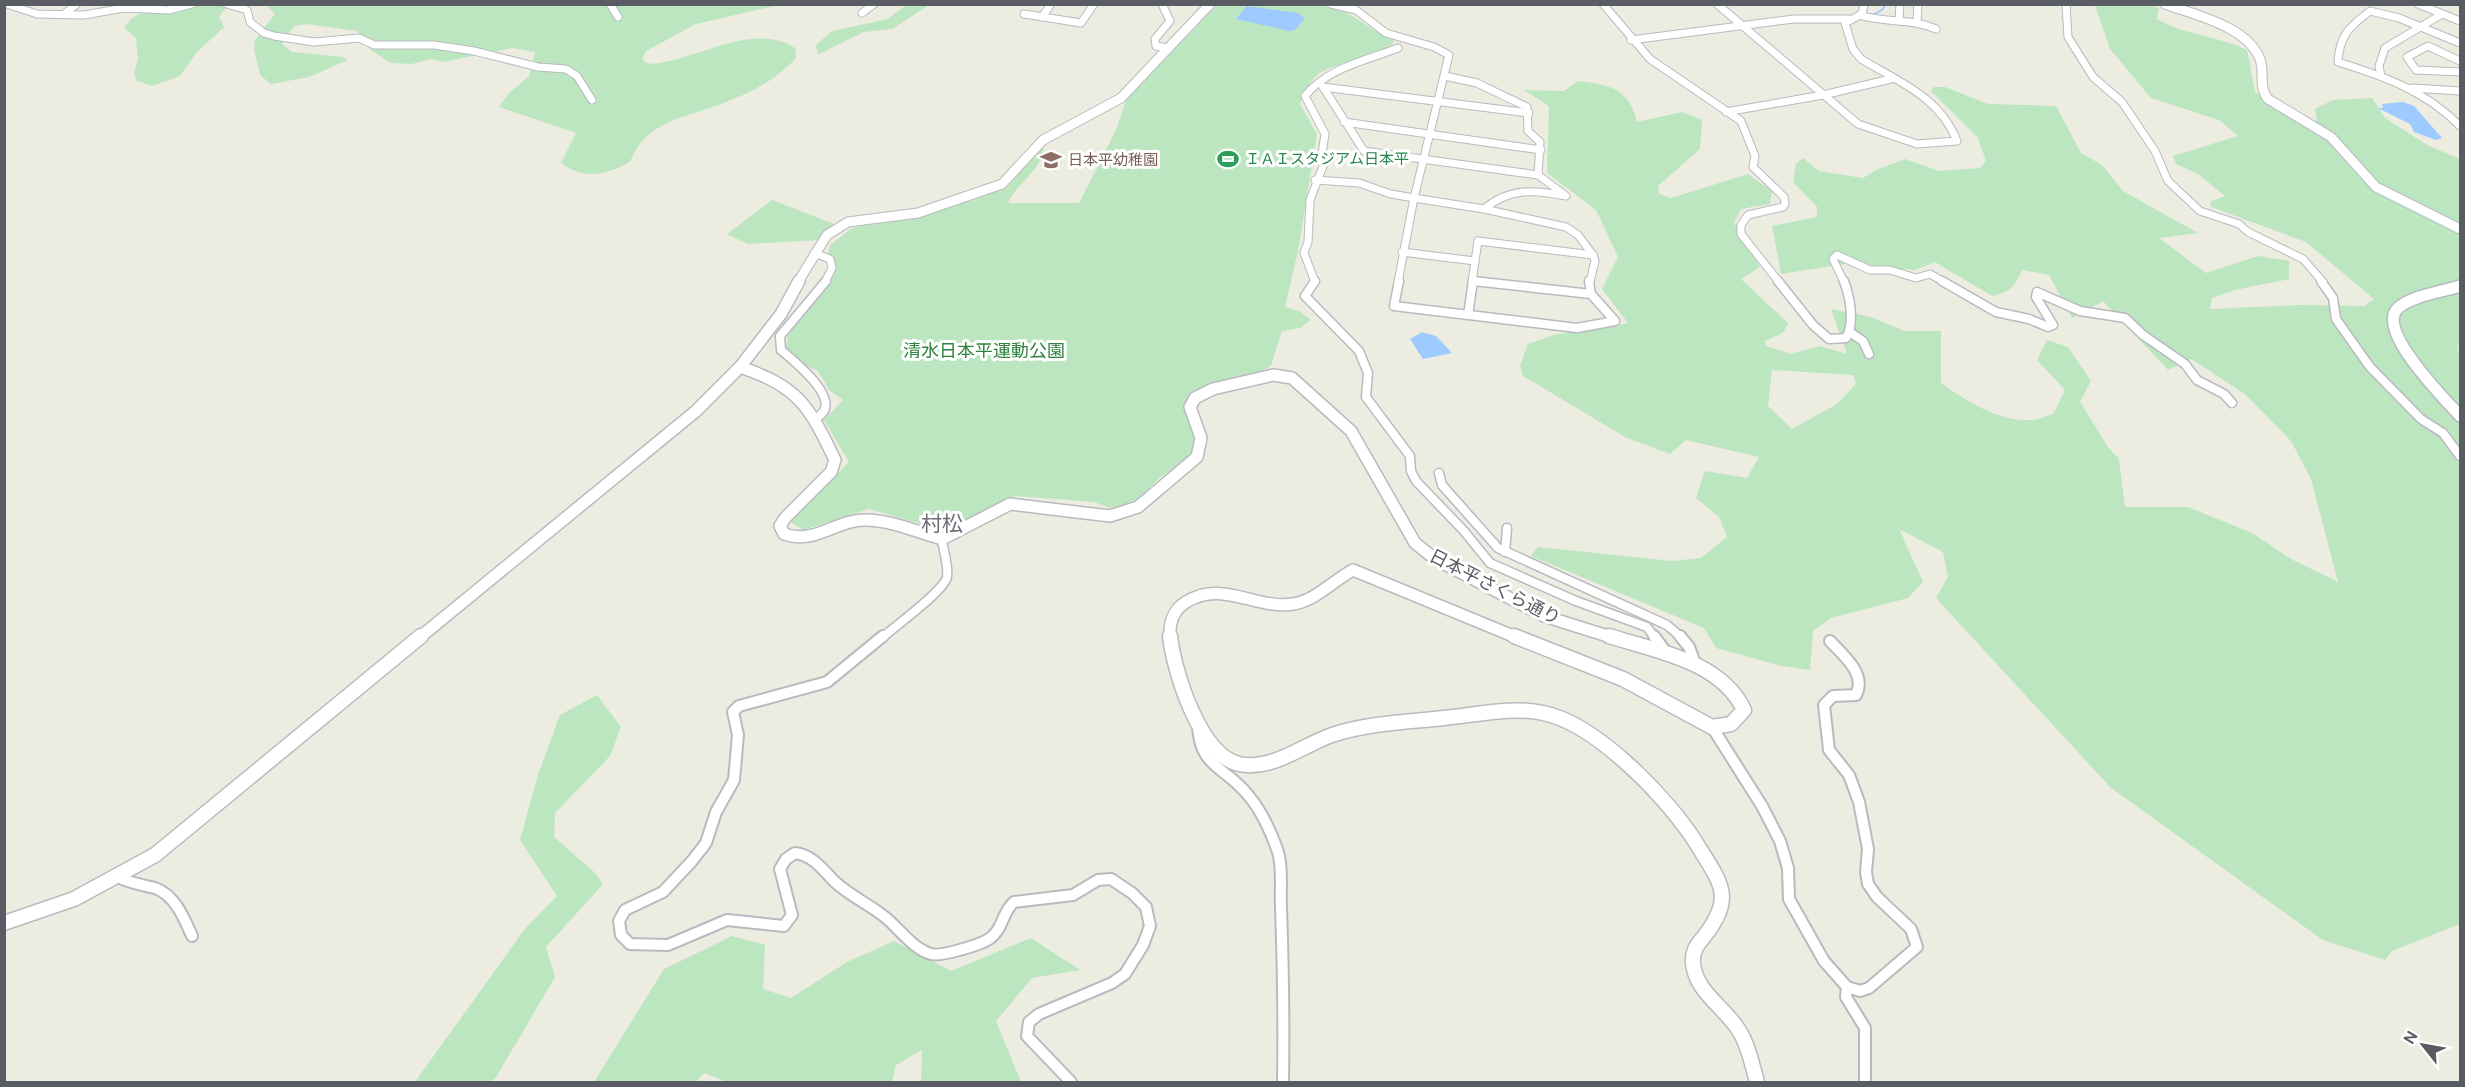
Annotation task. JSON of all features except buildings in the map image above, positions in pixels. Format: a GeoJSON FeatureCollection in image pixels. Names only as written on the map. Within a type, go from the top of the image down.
{"type":"FeatureCollection","features":[{"type":"Feature","properties":{"kind":"street"},"geometry":{"type":"LineString","coordinates":[[7,4],[32,14],[91,14],[124,8],[169,10],[192,4]]}},
{"type":"Feature","properties":{"kind":"street"},"geometry":{"type":"LineString","coordinates":[[64,14],[77,4]]}},
{"type":"Feature","properties":{"kind":"street"},"geometry":{"type":"LineString","coordinates":[[227,4],[248,10],[250,22],[264,33],[274,36],[314,42],[359,38],[374,45],[434,45],[474,51],[538,67],[566,69],[577,76],[592,100]]}},
{"type":"Feature","properties":{"kind":"street"},"geometry":{"type":"LineString","coordinates":[[610,4],[618,17]]}},
{"type":"Feature","properties":{"kind":"street"},"geometry":{"type":"LineString","coordinates":[[862,13],[874,4]]}},
{"type":"Feature","properties":{"kind":"street"},"geometry":{"type":"LineString","coordinates":[[1042,17],[1051,4]]}},
{"type":"Feature","properties":{"kind":"street"},"geometry":{"type":"LineString","coordinates":[[1024,14],[1081,23],[1094,4]]}},
{"type":"Feature","properties":{"kind":"street"},"geometry":{"type":"LineString","coordinates":[[1162,4],[1170,21],[1155,39],[1155,46],[1168,48]]}},
{"type":"Feature","properties":{"kind":"street"},"geometry":{"type":"LineString","coordinates":[[4,923],[74,899],[118,878],[162,849],[696,411],[740,367],[781,314],[814,253],[827,235],[848,222],[918,213],[981,194],[1002,184],[1043,140],[1111,105],[1129,90],[1210,4]]}},
{"type":"Feature","properties":{"kind":"street"},"geometry":{"type":"LineString","coordinates":[[1315,180],[1359,183],[1414,198],[1484,209],[1566,227],[1578,235],[1593,255],[1595,261],[1589,277],[1591,294],[1615,321],[1576,328],[1394,306],[1402,252],[1414,198],[1439,102],[1449,55],[1434,47],[1382,32],[1356,10],[1331,4]]}},
{"type":"Feature","properties":{"kind":"street"},"geometry":{"type":"LineString","coordinates":[[1603,4],[1630,40],[1650,59],[1743,124],[1748,144],[1755,156],[1753,167],[1784,197],[1785,204],[1783,207],[1745,215],[1740,226],[1741,234],[1813,325],[1834,340],[1846,338],[1851,333],[1851,308],[1845,279],[1833,259],[1837,255],[1870,270],[1890,270],[1916,278],[1930,274],[1996,312],[2029,319],[2048,327],[2053,325],[2036,297],[2037,292],[2080,311],[2125,318],[2185,364],[2197,380],[2224,394],[2232,403]]}},
{"type":"Feature","properties":{"kind":"street"},"geometry":{"type":"LineString","coordinates":[[1717,4],[1858,124],[1917,144],[1957,141],[1953,128],[1933,104],[1891,79],[1856,53],[1845,23],[1849,19]]}},
{"type":"Feature","properties":{"kind":"street"},"geometry":{"type":"LineString","coordinates":[[1630,40],[1781,18],[1849,19],[1864,11],[1864,4]]}},
{"type":"Feature","properties":{"kind":"street"},"geometry":{"type":"LineString","coordinates":[[1899,20],[1900,4]]}},
{"type":"Feature","properties":{"kind":"street"},"geometry":{"type":"LineString","coordinates":[[1917,21],[1918,4]]}},
{"type":"Feature","properties":{"kind":"street"},"geometry":{"type":"LineString","coordinates":[[2066,4],[2068,36],[2084,64],[2093,77],[2122,102],[2155,151],[2168,181],[2200,211],[2238,224],[2248,232],[2303,259],[2326,286],[2333,298],[2336,319],[2370,367],[2398,398],[2421,419],[2443,434],[2460,456]]}},
{"type":"Feature","properties":{"kind":"street"},"geometry":{"type":"LineString","coordinates":[[2165,4],[2215,23],[2246,42],[2261,62],[2260,85],[2263,94],[2280,108],[2319,128],[2339,144],[2370,183],[2385,193],[2460,229]]}},
{"type":"Feature","properties":{"kind":"street"},"geometry":{"type":"LineString","coordinates":[[2418,4],[2460,21]]}},
{"type":"Feature","properties":{"kind":"street"},"geometry":{"type":"LineString","coordinates":[[2435,4],[2442,14]]}},
{"type":"Feature","properties":{"kind":"street"},"geometry":{"type":"LineString","coordinates":[[2460,43],[2371,8],[2343,32],[2338,43],[2338,62],[2381,75],[2450,109],[2460,126]]}},
{"type":"Feature","properties":{"kind":"street"},"geometry":{"type":"LineString","coordinates":[[2381,75],[2379,66],[2385,48],[2442,14]]}},
{"type":"Feature","properties":{"kind":"street"},"geometry":{"type":"LineString","coordinates":[[1859,15],[1879,21],[1917,21],[1936,29]]}},
{"type":"Feature","properties":{"kind":"street"},"geometry":{"type":"LineString","coordinates":[[1401,49],[1403,38]]}},
{"type":"Feature","properties":{"kind":"street"},"geometry":{"type":"LineString","coordinates":[[1413,41],[1409,48],[1344,68],[1314,82],[1305,96],[1325,134],[1321,160],[1325,161],[1315,180],[1308,225],[1310,241],[1304,253],[1315,282],[1305,296],[1321,317],[1353,346],[1364,363],[1368,374],[1366,397],[1410,456],[1411,471],[1416,481],[1464,531],[1490,563],[1576,601],[1647,627],[1669,655]]}},
{"type":"Feature","properties":{"kind":"street"},"geometry":{"type":"LineString","coordinates":[[2460,61],[2428,46],[2407,57],[2416,70],[2460,72]]}},
{"type":"Feature","properties":{"kind":"street"},"geometry":{"type":"LineString","coordinates":[[1323,87],[1353,70],[1401,49]]}},
{"type":"Feature","properties":{"kind":"street"},"geometry":{"type":"LineString","coordinates":[[1445,76],[1477,83],[1527,107],[1528,131],[1540,142],[1538,175]]}},
{"type":"Feature","properties":{"kind":"street"},"geometry":{"type":"LineString","coordinates":[[1726,112],[1823,95],[1891,79]]}},
{"type":"Feature","properties":{"kind":"street"},"geometry":{"type":"LineString","coordinates":[[1323,87],[1529,113]]}},
{"type":"Feature","properties":{"kind":"street"},"geometry":{"type":"LineString","coordinates":[[1323,87],[1364,151],[1538,175],[1566,196],[1522,189],[1492,201],[1484,209]]}},
{"type":"Feature","properties":{"kind":"street"},"geometry":{"type":"LineString","coordinates":[[2407,88],[2460,91]]}},
{"type":"Feature","properties":{"kind":"street"},"geometry":{"type":"LineString","coordinates":[[1344,122],[1540,150]]}},
{"type":"Feature","properties":{"kind":"street"},"geometry":{"type":"LineString","coordinates":[[1468,315],[1478,241],[1593,255]]}},
{"type":"Feature","properties":{"kind":"street"},"geometry":{"type":"LineString","coordinates":[[1402,252],[1475,261]]}},
{"type":"Feature","properties":{"kind":"street"},"geometry":{"type":"LineString","coordinates":[[814,253],[830,259],[832,268],[828,278],[780,336],[779,343],[785,355],[809,374],[826,400],[825,410],[814,421]]}},
{"type":"Feature","properties":{"kind":"street"},"geometry":{"type":"LineString","coordinates":[[1473,281],[1591,294]]}},
{"type":"Feature","properties":{"kind":"street"},"geometry":{"type":"LineString","coordinates":[[2460,286],[2408,302],[2400,306],[2393,318],[2395,331],[2404,347],[2460,416]]}},
{"type":"Feature","properties":{"kind":"street"},"geometry":{"type":"LineString","coordinates":[[1851,333],[1863,341],[1869,354]]}},
{"type":"Feature","properties":{"kind":"street"},"geometry":{"type":"LineString","coordinates":[[740,367],[785,384],[798,395],[835,460],[835,466],[785,518],[780,526],[783,534],[803,540],[830,532],[855,520],[870,520],[942,539],[947,576],[936,595],[917,607],[845,670],[827,682],[739,706],[733,712],[738,735],[734,780],[716,812],[706,843],[663,892],[625,910],[619,921],[621,935],[630,944],[668,945],[727,920],[784,926],[792,915],[780,869],[786,859],[795,853],[803,854],[813,860],[837,884],[883,915],[902,934],[931,954],[944,954],[989,939],[1002,925],[1007,908],[1014,902],[1073,895],[1098,880],[1111,879],[1132,893],[1146,907],[1150,926],[1143,945],[1125,974],[1113,983],[1039,1014],[1029,1022],[1028,1036],[1071,1083]]}},
{"type":"Feature","properties":{"kind":"street","name":"日本平さくら通り"},"geometry":{"type":"LineString","coordinates":[[942,539],[1010,504],[1110,516],[1138,507],[1197,457],[1201,438],[1190,407],[1195,398],[1213,389],[1255,378],[1283,375],[1292,378],[1351,431],[1415,543],[1435,559],[1544,616],[1669,655],[1696,666],[1726,685],[1740,700],[1744,710],[1732,724],[1720,728],[1712,727],[1623,679],[1411,596],[1363,572],[1353,570],[1297,604],[1285,605],[1228,593],[1209,592],[1191,597],[1177,608],[1168,628],[1171,644],[1205,741],[1225,759],[1239,764],[1253,765],[1273,761],[1332,735],[1395,723],[1523,711],[1556,716],[1568,722],[1621,758],[1651,786],[1674,812],[1708,861],[1719,885],[1723,903],[1720,916],[1700,939],[1692,953],[1693,967],[1699,981],[1740,1032],[1757,1083]]}},
{"type":"Feature","properties":{"kind":"street"},"geometry":{"type":"LineString","coordinates":[[1439,473],[1442,485],[1491,542],[1505,552],[1667,625],[1686,641],[1694,652],[1696,666]]}},
{"type":"Feature","properties":{"kind":"street"},"geometry":{"type":"LineString","coordinates":[[1505,552],[1507,528]]}},
{"type":"Feature","properties":{"kind":"street"},"geometry":{"type":"LineString","coordinates":[[1712,727],[1762,806],[1780,841],[1788,868],[1789,899],[1824,961],[1847,987],[1860,991],[1869,988],[1893,965],[1917,947],[1916,935],[1910,926],[1884,904],[1870,888],[1864,873],[1868,856],[1867,844],[1856,793],[1848,774],[1830,751],[1826,738],[1827,722],[1824,705],[1833,696],[1856,695],[1861,683],[1858,674],[1830,641]]}},
{"type":"Feature","properties":{"kind":"street"},"geometry":{"type":"LineString","coordinates":[[1198,724],[1197,741],[1206,759],[1216,770],[1246,792],[1274,839],[1279,856],[1284,980],[1283,1083]]}},
{"type":"Feature","properties":{"kind":"street"},"geometry":{"type":"LineString","coordinates":[[118,878],[131,885],[163,891],[179,908],[192,936]]}},
{"type":"Feature","properties":{"kind":"street"},"geometry":{"type":"LineString","coordinates":[[1847,987],[1846,997],[1865,1028],[1865,1083]]}},
{"type":"Feature","properties":{"kind":"green space"},"geometry":{"type":"Polygon","coordinates":[[[783,4],[696,24],[646,51],[642,59],[648,64],[666,62],[741,40],[760,39],[778,41],[795,48],[796,58],[770,81],[750,92],[666,123],[645,138],[630,162],[604,173],[595,174],[578,172],[561,163],[576,133],[499,107],[509,93],[529,76],[535,52],[512,48],[443,62],[431,59],[412,64],[391,63],[371,50],[357,31],[306,24],[294,26],[282,44],[292,52],[343,57],[348,60],[309,77],[271,84],[260,75],[254,49],[255,40],[275,14],[266,5],[783,4]]]}},
{"type":"Feature","properties":{"kind":"green space","name":"清水日本平運動公園"},"geometry":{"type":"Polygon","coordinates":[[[1298,4],[1330,8],[1349,14],[1395,41],[1379,52],[1336,66],[1317,75],[1300,104],[1317,134],[1298,251],[1285,307],[1299,311],[1311,320],[1300,328],[1282,331],[1271,366],[1254,375],[1198,391],[1193,428],[1196,446],[1184,461],[1159,478],[1138,499],[1110,508],[1094,502],[1016,496],[946,531],[869,509],[803,530],[791,522],[849,462],[824,420],[843,400],[830,391],[818,371],[785,355],[788,335],[815,301],[832,273],[834,259],[828,254],[830,245],[852,228],[971,201],[1008,187],[1029,158],[1043,144],[1043,152],[1036,168],[1008,203],[1079,203],[1116,130],[1126,100],[1217,5],[1298,4]]]}},
{"type":"Feature","properties":{"kind":"green space"},"geometry":{"type":"Polygon","coordinates":[[[155,5],[228,5],[219,17],[224,27],[197,52],[180,76],[152,86],[137,81],[134,73],[138,59],[136,38],[124,28],[131,19],[155,5]]]}},
{"type":"Feature","properties":{"kind":"green space"},"geometry":{"type":"Polygon","coordinates":[[[906,5],[929,5],[892,29],[864,32],[819,54],[815,46],[832,31],[888,19],[906,5]]]}},
{"type":"Feature","properties":{"kind":"green space"},"geometry":{"type":"Polygon","coordinates":[[[2095,5],[2149,5],[2159,8],[2157,19],[2167,24],[2247,50],[2255,92],[2288,116],[2317,121],[2315,109],[2333,100],[2372,98],[2385,118],[2427,145],[2460,159],[2460,345],[2457,345],[2460,356],[2460,924],[2392,951],[2385,960],[2323,940],[2111,788],[1936,598],[1948,577],[1943,552],[1899,529],[1923,582],[1908,598],[1831,618],[1813,631],[1810,670],[1782,666],[1716,648],[1704,628],[1531,556],[1538,547],[1672,561],[1701,558],[1727,537],[1719,517],[1696,498],[1705,471],[1747,478],[1759,457],[1686,440],[1670,454],[1627,438],[1523,376],[1520,365],[1528,344],[1554,335],[1628,323],[1602,289],[1618,257],[1596,210],[1547,173],[1549,106],[1524,90],[1564,91],[1578,81],[1600,84],[1616,90],[1629,102],[1637,122],[1682,112],[1702,120],[1700,149],[1658,186],[1659,194],[1671,198],[1748,174],[1772,191],[1770,204],[1741,209],[1734,223],[1760,267],[1741,279],[1788,323],[1784,332],[1765,341],[1766,346],[1791,354],[1820,346],[1847,354],[1831,309],[1871,317],[1904,331],[1941,331],[1941,383],[1984,409],[2007,418],[2020,420],[2040,419],[2054,413],[2065,390],[2037,360],[2047,340],[2068,347],[2091,381],[2080,402],[2108,447],[2119,459],[2125,507],[2188,507],[2252,533],[2291,559],[2338,582],[2311,479],[2291,441],[2245,394],[2191,359],[2168,370],[2103,301],[2072,318],[2049,275],[2022,270],[2011,288],[1992,296],[1935,262],[1915,270],[1845,264],[1781,274],[1772,226],[1817,217],[1817,207],[1793,182],[1796,164],[1803,158],[1819,171],[1863,178],[1876,170],[1905,159],[1939,171],[1980,168],[1986,161],[1978,138],[1931,91],[1934,87],[1945,87],[1988,104],[2056,106],[2081,153],[2102,165],[2123,191],[2198,233],[2159,238],[2206,273],[2258,256],[2289,261],[2289,279],[2235,290],[2212,298],[2210,309],[2301,305],[2364,306],[2374,299],[2306,242],[2211,207],[2210,202],[2225,196],[2198,174],[2176,164],[2173,156],[2238,136],[2219,120],[2151,98],[2110,49],[2095,5]],[[1772,370],[1768,406],[1792,429],[1837,404],[1856,384],[1853,375],[1772,370]]]}},
{"type":"Feature","properties":{"kind":"green space"},"geometry":{"type":"Polygon","coordinates":[[[772,200],[834,224],[818,240],[748,244],[727,234],[772,200]]]}},
{"type":"Feature","properties":{"kind":"green space"},"geometry":{"type":"Polygon","coordinates":[[[597,695],[621,727],[610,756],[555,813],[554,837],[593,871],[603,884],[546,947],[555,977],[495,1079],[487,1082],[415,1082],[524,930],[557,896],[520,840],[538,775],[560,715],[597,695]]]}},
{"type":"Feature","properties":{"kind":"green space"},"geometry":{"type":"Polygon","coordinates":[[[732,936],[765,945],[763,989],[791,998],[847,962],[894,941],[951,971],[1031,938],[1080,970],[1032,978],[996,1021],[1021,1082],[921,1082],[922,1050],[896,1065],[892,1082],[727,1082],[704,1073],[696,1082],[594,1082],[664,969],[732,936]]]}},
{"type":"Feature","properties":{"kind":"water"},"geometry":{"type":"Polygon","coordinates":[[[1247,6],[1298,13],[1305,18],[1295,30],[1290,31],[1236,19],[1247,6]]]}},
{"type":"Feature","properties":{"kind":"water"},"geometry":{"type":"Polygon","coordinates":[[[2403,102],[2414,106],[2442,138],[2436,140],[2414,132],[2410,124],[2378,108],[2383,108],[2382,104],[2403,102]]]}},
{"type":"Feature","properties":{"kind":"water"},"geometry":{"type":"Polygon","coordinates":[[[1422,332],[1436,336],[1452,353],[1423,359],[1410,339],[1422,332]]]}},
{"type":"Feature","properties":{"kind":"waterway"},"geometry":{"type":"LineString","coordinates":[[1872,16],[1883,9],[1885,4]]}},
{"type":"Feature","properties":{"kind":"place","name":"ＩＡＩスタジアム日本平"},"geometry":{"type":"Point","coordinates":[1228,159]}},
{"type":"Feature","properties":{"kind":"place","name":"日本平幼稚園"},"geometry":{"type":"Point","coordinates":[1051,160]}},
{"type":"Feature","properties":{"kind":"district","name":"村松"},"geometry":{"type":"Point","coordinates":[942,524]}}]}
